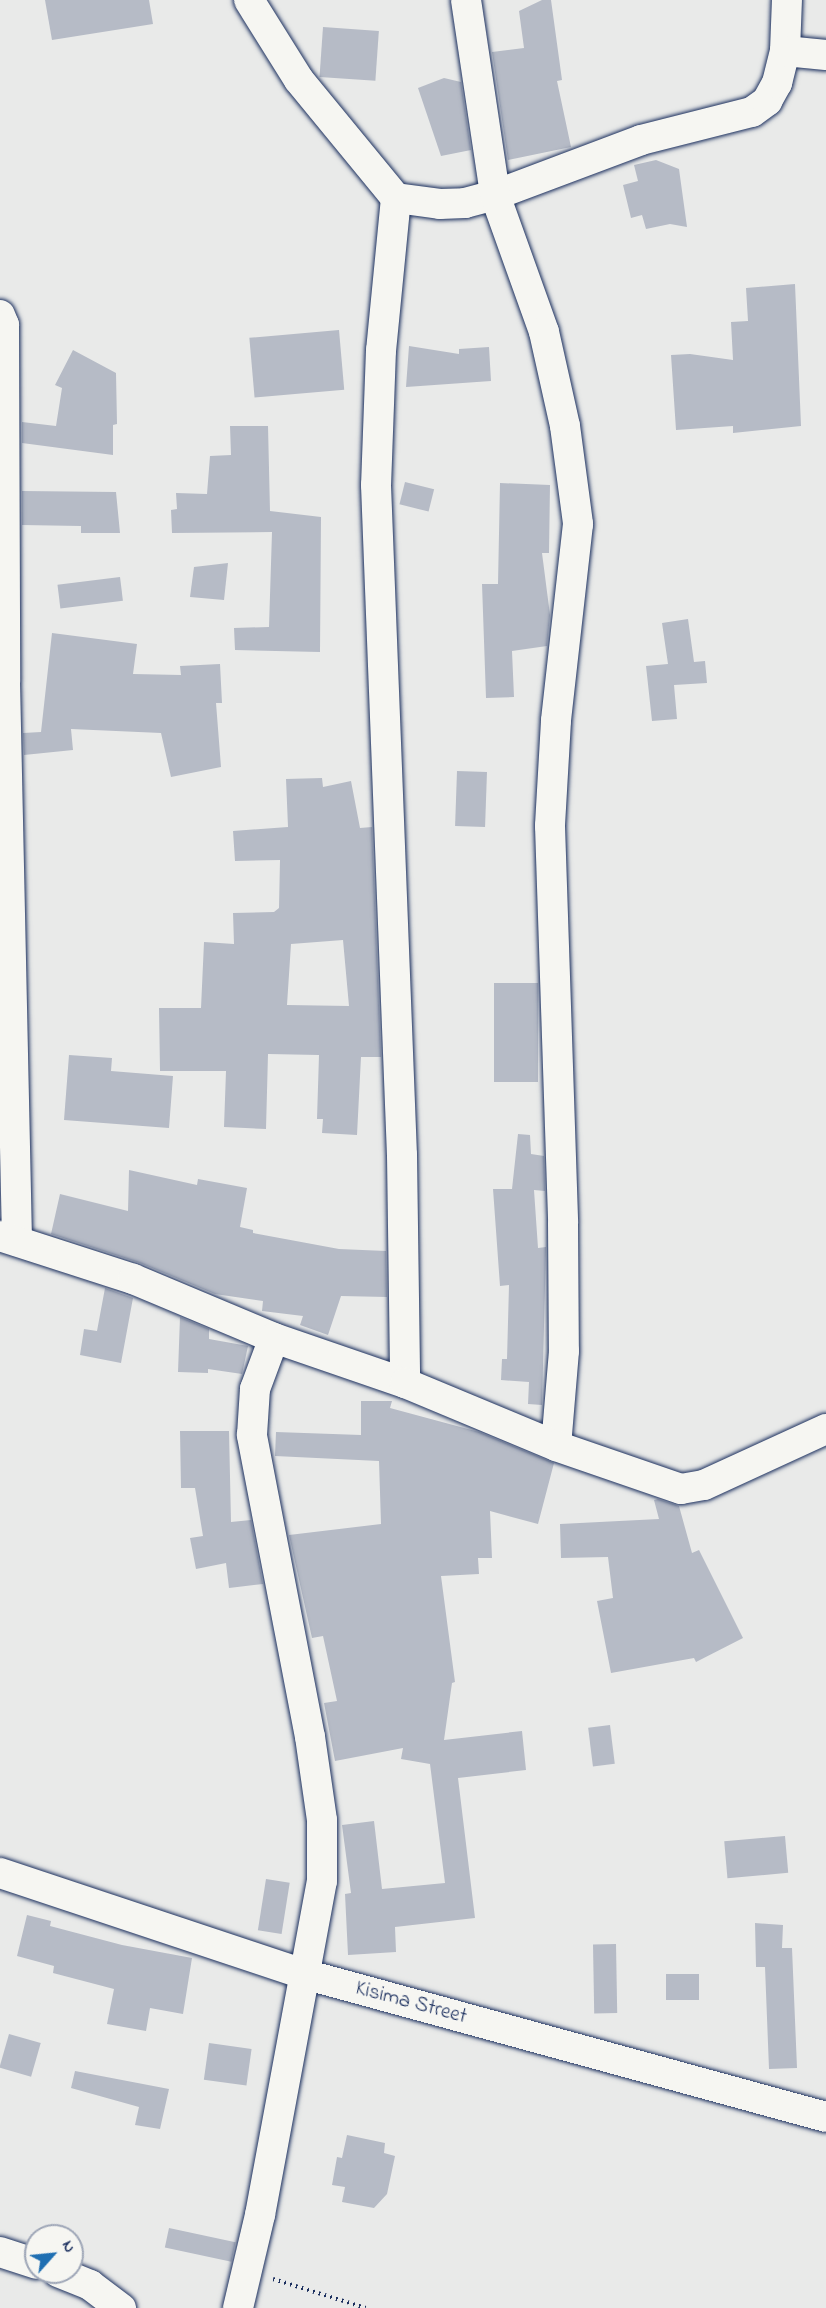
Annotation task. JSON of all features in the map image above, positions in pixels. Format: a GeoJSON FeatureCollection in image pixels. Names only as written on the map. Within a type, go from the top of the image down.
{"type":"FeatureCollection","features":[{"type":"Feature","properties":{"kind":"street"},"geometry":{"type":"LineString","coordinates":[[249,0],[300,80],[396,198],[381,350],[376,486],[402,1155],[405,1383]]}},
{"type":"Feature","properties":{"kind":"street"},"geometry":{"type":"LineString","coordinates":[[466,0],[495,195],[544,332],[565,426],[578,524],[556,721],[550,826],[563,1223],[564,1351],[556,1446]]}},
{"type":"Feature","properties":{"kind":"street"},"geometry":{"type":"LineString","coordinates":[[396,198],[457,203],[495,195],[641,140],[752,112],[772,92],[785,51],[787,0]]}},
{"type":"Feature","properties":{"kind":"street"},"geometry":{"type":"LineString","coordinates":[[785,51],[826,55]]}},
{"type":"Feature","properties":{"kind":"street"},"geometry":{"type":"LineString","coordinates":[[0,315],[4,326],[8,1239],[133,1279],[274,1338],[405,1383],[556,1446],[681,1489],[704,1485],[826,1429]]}},
{"type":"Feature","properties":{"kind":"street"},"geometry":{"type":"LineString","coordinates":[[238,2308],[247,2272],[322,1881],[322,1820],[252,1435],[255,1389],[274,1338]]}},
{"type":"Feature","properties":{"kind":"street","name":"Kisima Street"},"geometry":{"type":"LineString","coordinates":[[0,1874],[304,1974],[826,2117]]}},
{"type":"Feature","properties":{"kind":"street"},"geometry":{"type":"LineString","coordinates":[[0,2252],[24,2260]]}},
{"type":"Feature","properties":{"kind":"street"},"geometry":{"type":"LineString","coordinates":[[84,2283],[121,2308]]}},
{"type":"Feature","properties":{"kind":"path"},"geometry":{"type":"LineString","coordinates":[[247,2272],[366,2308]]}},
{"type":"Feature","properties":{"kind":"building"},"geometry":{"type":"Polygon","coordinates":[[[45,0],[149,0],[153,24],[52,40],[45,0]]]}},
{"type":"Feature","properties":{"kind":"building"},"geometry":{"type":"Polygon","coordinates":[[[542,0],[551,0],[562,80],[557,81],[571,147],[508,160],[492,52],[524,48],[519,11],[542,0]]]}},
{"type":"Feature","properties":{"kind":"building"},"geometry":{"type":"Polygon","coordinates":[[[323,27],[379,31],[375,81],[320,77],[323,27]]]}},
{"type":"Feature","properties":{"kind":"building"},"geometry":{"type":"Polygon","coordinates":[[[444,78],[461,82],[471,150],[441,156],[418,88],[444,78]]]}},
{"type":"Feature","properties":{"kind":"building"},"geometry":{"type":"Polygon","coordinates":[[[656,160],[679,169],[687,227],[670,224],[646,229],[642,215],[631,218],[623,185],[638,181],[634,165],[656,160]]]}},
{"type":"Feature","properties":{"kind":"building"},"geometry":{"type":"Polygon","coordinates":[[[795,284],[801,426],[733,433],[733,426],[676,430],[671,355],[690,354],[733,360],[731,322],[748,321],[746,288],[795,284]]]}},
{"type":"Feature","properties":{"kind":"building"},"geometry":{"type":"Polygon","coordinates":[[[339,330],[344,390],[255,398],[249,338],[339,330]]]}},
{"type":"Feature","properties":{"kind":"building"},"geometry":{"type":"Polygon","coordinates":[[[409,346],[459,354],[459,349],[489,347],[491,381],[406,387],[409,346]]]}},
{"type":"Feature","properties":{"kind":"building"},"geometry":{"type":"Polygon","coordinates":[[[73,350],[116,373],[117,424],[113,425],[113,455],[22,443],[22,422],[56,426],[62,388],[55,385],[73,350]]]}},
{"type":"Feature","properties":{"kind":"building"},"geometry":{"type":"Polygon","coordinates":[[[230,426],[268,426],[270,511],[321,517],[320,652],[235,650],[234,628],[269,627],[272,532],[172,533],[171,510],[177,509],[176,493],[207,494],[210,456],[231,455],[230,426]]]}},
{"type":"Feature","properties":{"kind":"building"},"geometry":{"type":"Polygon","coordinates":[[[405,482],[434,489],[429,512],[399,504],[405,482]]]}},
{"type":"Feature","properties":{"kind":"building"},"geometry":{"type":"Polygon","coordinates":[[[500,483],[550,485],[549,553],[542,553],[550,615],[547,646],[512,651],[514,697],[486,698],[482,584],[498,584],[500,483]]]}},
{"type":"Feature","properties":{"kind":"building"},"geometry":{"type":"Polygon","coordinates":[[[22,491],[116,492],[120,533],[81,533],[81,526],[22,525],[22,491]]]}},
{"type":"Feature","properties":{"kind":"building"},"geometry":{"type":"Polygon","coordinates":[[[228,563],[224,600],[190,597],[194,567],[228,563]]]}},
{"type":"Feature","properties":{"kind":"building"},"geometry":{"type":"Polygon","coordinates":[[[120,577],[123,601],[60,608],[57,585],[120,577]]]}},
{"type":"Feature","properties":{"kind":"building"},"geometry":{"type":"Polygon","coordinates":[[[688,619],[694,662],[705,661],[707,683],[674,685],[677,719],[652,721],[646,666],[668,664],[662,623],[688,619]]]}},
{"type":"Feature","properties":{"kind":"building"},"geometry":{"type":"Polygon","coordinates":[[[52,633],[137,644],[133,674],[181,675],[180,666],[220,664],[222,703],[216,703],[221,767],[171,777],[161,733],[71,729],[73,750],[24,755],[23,733],[41,732],[52,633]]]}},
{"type":"Feature","properties":{"kind":"building"},"geometry":{"type":"Polygon","coordinates":[[[457,771],[487,772],[485,827],[455,826],[457,771]]]}},
{"type":"Feature","properties":{"kind":"building"},"geometry":{"type":"Polygon","coordinates":[[[322,778],[323,787],[351,781],[360,828],[372,827],[381,1057],[361,1057],[357,1135],[322,1133],[323,1119],[317,1119],[319,1055],[268,1054],[266,1129],[224,1127],[226,1071],[160,1071],[159,1008],[201,1008],[204,942],[234,944],[233,913],[274,912],[279,908],[280,860],[235,861],[233,831],[288,827],[286,779],[322,778]],[[343,940],[291,944],[287,1005],[349,1006],[343,940]]]}},
{"type":"Feature","properties":{"kind":"building"},"geometry":{"type":"Polygon","coordinates":[[[494,983],[538,983],[538,1082],[494,1082],[494,983]]]}},
{"type":"Feature","properties":{"kind":"building"},"geometry":{"type":"Polygon","coordinates":[[[69,1055],[112,1058],[111,1071],[173,1076],[169,1128],[64,1120],[69,1055]]]}},
{"type":"Feature","properties":{"kind":"building"},"geometry":{"type":"Polygon","coordinates":[[[518,1134],[530,1135],[531,1154],[544,1156],[545,1191],[534,1190],[538,1248],[546,1247],[542,1405],[528,1404],[529,1382],[501,1380],[502,1359],[507,1359],[509,1285],[500,1286],[493,1189],[512,1189],[518,1134]]]}},
{"type":"Feature","properties":{"kind":"building"},"geometry":{"type":"Polygon","coordinates":[[[129,1170],[197,1185],[198,1179],[247,1188],[240,1227],[253,1230],[253,1233],[339,1249],[386,1251],[387,1297],[341,1296],[328,1335],[300,1325],[303,1316],[262,1311],[263,1301],[215,1294],[140,1263],[51,1234],[60,1194],[128,1211],[129,1170]]]}},
{"type":"Feature","properties":{"kind":"building"},"geometry":{"type":"Polygon","coordinates":[[[105,1288],[133,1298],[121,1363],[80,1355],[84,1329],[97,1331],[105,1288]]]}},
{"type":"Feature","properties":{"kind":"building"},"geometry":{"type":"Polygon","coordinates":[[[180,1317],[209,1329],[209,1339],[248,1346],[242,1374],[208,1369],[208,1373],[178,1372],[180,1317]]]}},
{"type":"Feature","properties":{"kind":"building"},"geometry":{"type":"Polygon","coordinates":[[[361,1401],[392,1401],[390,1408],[479,1432],[554,1463],[538,1524],[490,1511],[492,1558],[478,1558],[479,1574],[441,1576],[455,1682],[452,1683],[444,1740],[522,1731],[526,1770],[458,1778],[475,1918],[395,1927],[396,1952],[348,1955],[345,1894],[351,1893],[342,1825],[374,1821],[382,1889],[445,1883],[430,1764],[401,1759],[403,1748],[335,1761],[324,1703],[337,1701],[323,1636],[312,1638],[289,1535],[381,1524],[379,1461],[275,1456],[276,1432],[361,1435],[361,1401]]]}},
{"type":"Feature","properties":{"kind":"building"},"geometry":{"type":"Polygon","coordinates":[[[180,1431],[229,1431],[231,1522],[251,1520],[263,1584],[229,1588],[226,1563],[196,1569],[190,1538],[203,1536],[195,1488],[181,1488],[180,1431]]]}},
{"type":"Feature","properties":{"kind":"building"},"geometry":{"type":"Polygon","coordinates":[[[658,1499],[679,1506],[692,1553],[699,1550],[743,1638],[696,1662],[694,1658],[611,1673],[597,1601],[613,1598],[608,1557],[561,1558],[560,1524],[659,1519],[654,1500],[658,1499]]]}},
{"type":"Feature","properties":{"kind":"building"},"geometry":{"type":"Polygon","coordinates":[[[610,1725],[615,1764],[593,1766],[588,1728],[610,1725]]]}},
{"type":"Feature","properties":{"kind":"building"},"geometry":{"type":"Polygon","coordinates":[[[785,1836],[788,1873],[727,1878],[724,1841],[785,1836]]]}},
{"type":"Feature","properties":{"kind":"building"},"geometry":{"type":"Polygon","coordinates":[[[266,1879],[290,1883],[282,1934],[258,1930],[266,1879]]]}},
{"type":"Feature","properties":{"kind":"building"},"geometry":{"type":"Polygon","coordinates":[[[27,1915],[51,1921],[50,1926],[122,1945],[192,1958],[183,2014],[150,2008],[146,2031],[107,2024],[114,1989],[53,1973],[54,1966],[17,1956],[27,1915]]]}},
{"type":"Feature","properties":{"kind":"building"},"geometry":{"type":"Polygon","coordinates":[[[755,1923],[783,1925],[782,1948],[792,1948],[797,2068],[769,2069],[765,1967],[756,1967],[755,1923]]]}},
{"type":"Feature","properties":{"kind":"building"},"geometry":{"type":"Polygon","coordinates":[[[593,1944],[616,1944],[617,2013],[594,2013],[593,1944]]]}},
{"type":"Feature","properties":{"kind":"building"},"geometry":{"type":"Polygon","coordinates":[[[666,1974],[699,1974],[699,2000],[666,2000],[666,1974]]]}},
{"type":"Feature","properties":{"kind":"building"},"geometry":{"type":"Polygon","coordinates":[[[9,2034],[41,2043],[31,2077],[0,2068],[9,2034]]]}},
{"type":"Feature","properties":{"kind":"building"},"geometry":{"type":"Polygon","coordinates":[[[209,2043],[252,2049],[246,2086],[204,2080],[209,2043]]]}},
{"type":"Feature","properties":{"kind":"building"},"geometry":{"type":"Polygon","coordinates":[[[75,2071],[169,2089],[160,2129],[135,2125],[139,2107],[71,2088],[75,2071]]]}},
{"type":"Feature","properties":{"kind":"building"},"geometry":{"type":"Polygon","coordinates":[[[347,2135],[385,2143],[384,2153],[395,2156],[387,2194],[374,2208],[342,2202],[345,2187],[332,2185],[337,2157],[342,2158],[347,2135]]]}},
{"type":"Feature","properties":{"kind":"building"},"geometry":{"type":"Polygon","coordinates":[[[169,2228],[236,2242],[231,2262],[165,2248],[169,2228]]]}}]}
